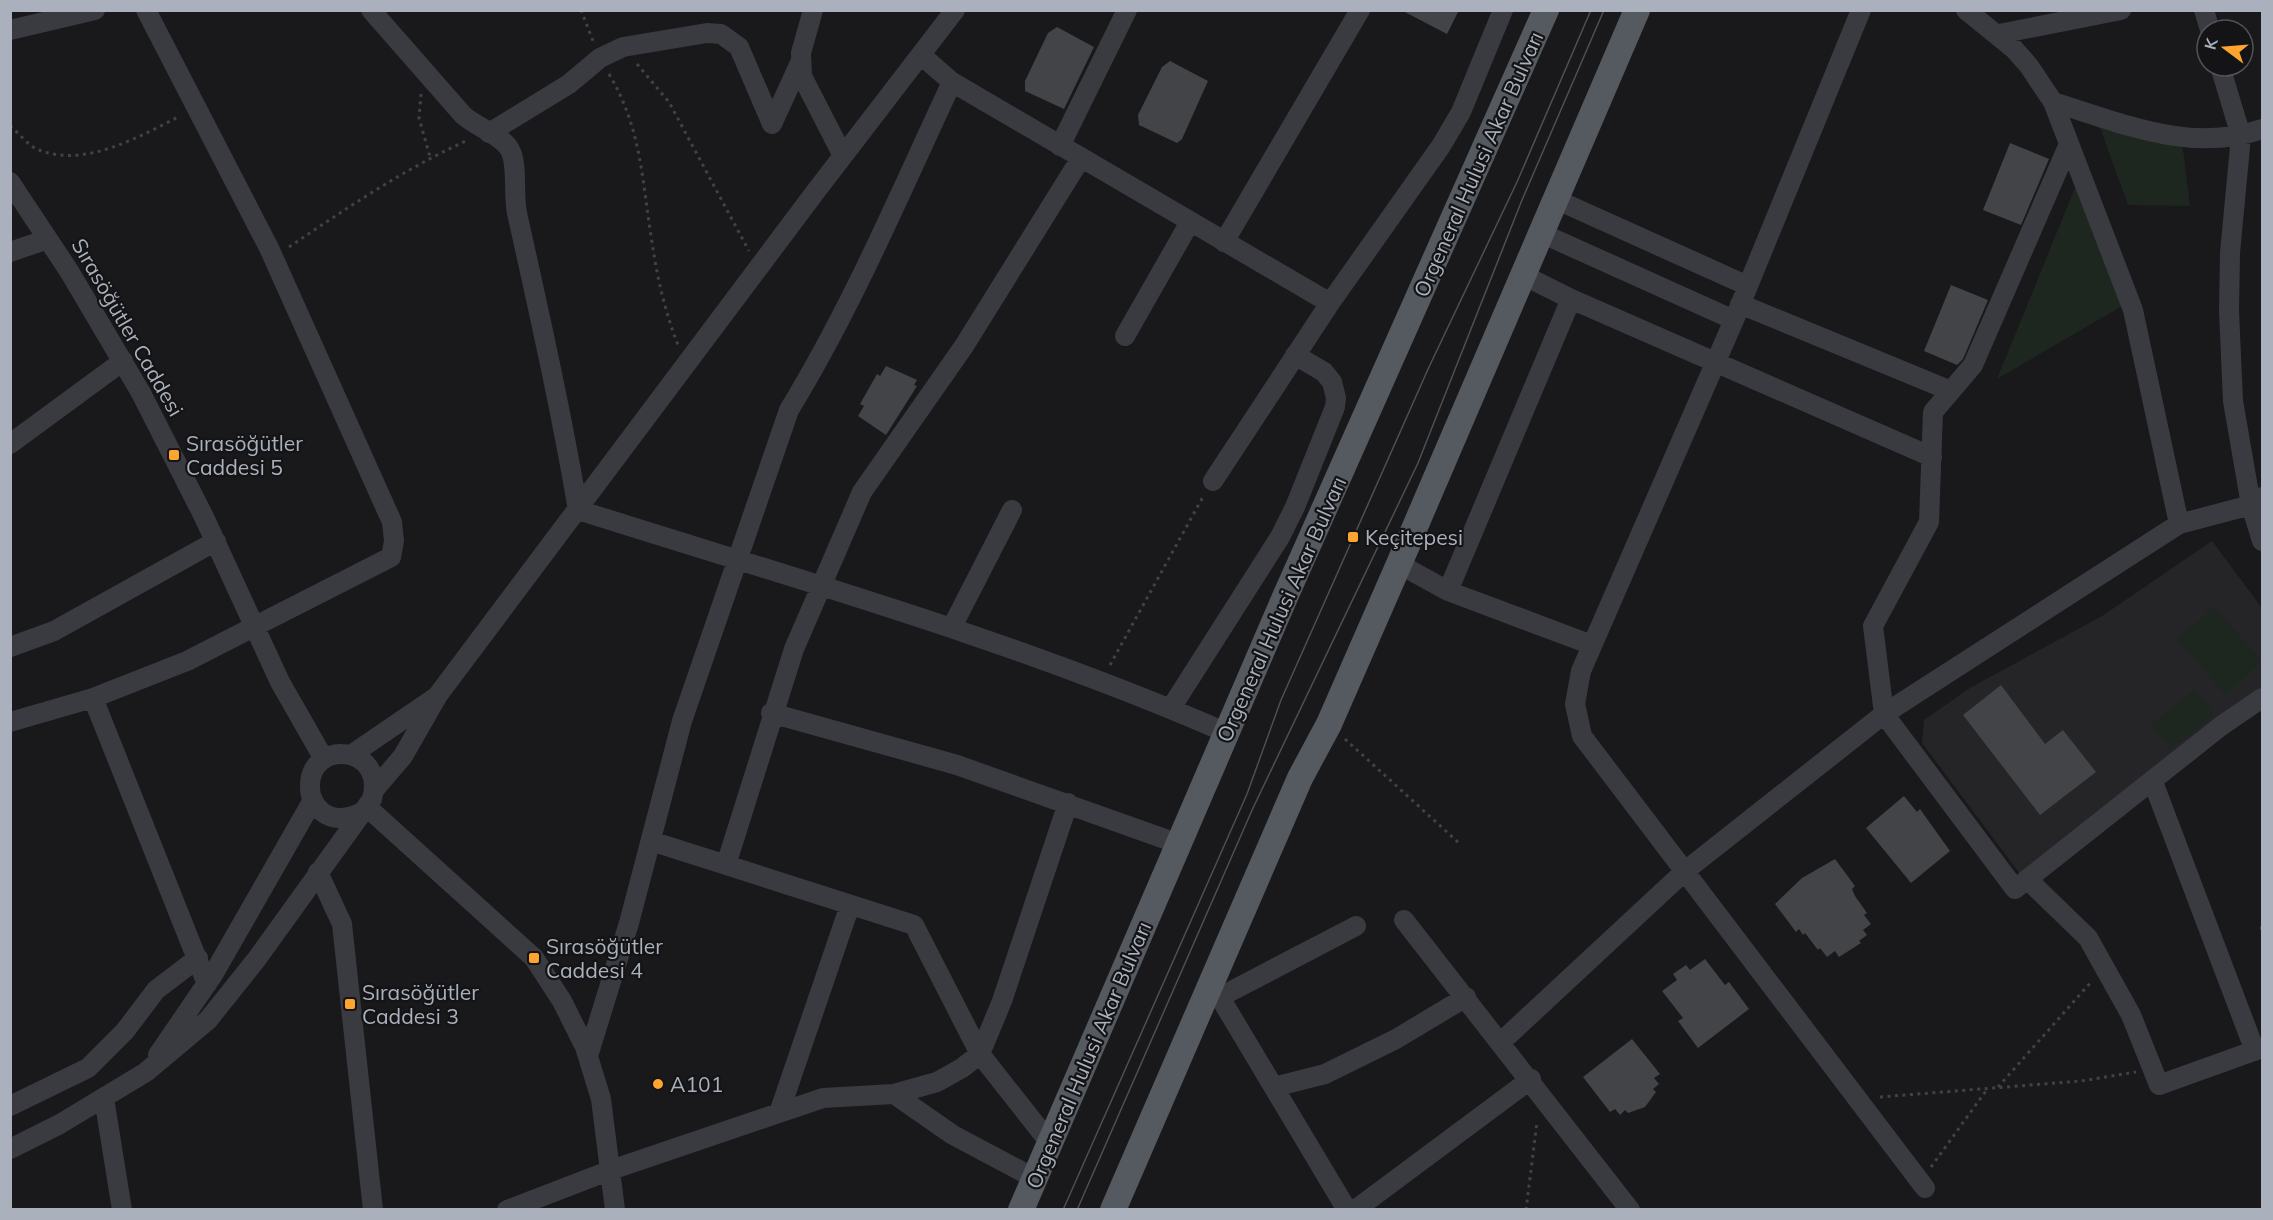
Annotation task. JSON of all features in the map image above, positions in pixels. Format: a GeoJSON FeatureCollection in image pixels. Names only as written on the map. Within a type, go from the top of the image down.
{"type":"FeatureCollection","features":[{"type":"Feature","properties":{"kind":"main road","name":"Orgeneral Hulusi Akar Bulvarı"},"geometry":{"type":"LineString","coordinates":[[1021,1209],[1227,732],[1546,10]]}},
{"type":"Feature","properties":{"kind":"main road"},"geometry":{"type":"LineString","coordinates":[[1113,1209],[1216,991],[1300,778],[1329,724],[1400,564],[1637,10]]}},
{"type":"Feature","properties":{"kind":"street"},"geometry":{"type":"LineString","coordinates":[[10,30],[95,10]]}},
{"type":"Feature","properties":{"kind":"street"},"geometry":{"type":"LineString","coordinates":[[10,722],[93,698],[187,662],[392,557],[394,541],[392,522],[273,257],[243,194],[146,10]]}},
{"type":"Feature","properties":{"kind":"street"},"geometry":{"type":"LineString","coordinates":[[371,10],[463,115],[505,142],[512,154],[516,210],[538,303],[578,510]]}},
{"type":"Feature","properties":{"kind":"street"},"geometry":{"type":"LineString","coordinates":[[488,132],[569,84],[600,58],[622,47],[707,33],[728,37],[742,53],[772,124],[800,63],[802,44],[813,10]]}},
{"type":"Feature","properties":{"kind":"street"},"geometry":{"type":"LineString","coordinates":[[10,1149],[104,1098],[146,1072],[208,1020],[256,960],[367,803],[404,756],[438,695],[955,10]]}},
{"type":"Feature","properties":{"kind":"street"},"geometry":{"type":"LineString","coordinates":[[1060,146],[1127,10]]}},
{"type":"Feature","properties":{"kind":"street"},"geometry":{"type":"LineString","coordinates":[[1224,242],[1360,10]]}},
{"type":"Feature","properties":{"kind":"street"},"geometry":{"type":"LineString","coordinates":[[1213,481],[1330,303],[1441,146],[1461,112],[1503,10]]}},
{"type":"Feature","properties":{"kind":"street"},"geometry":{"type":"LineString","coordinates":[[1861,10],[1741,303],[1592,645],[1575,693],[1576,715],[1582,736],[1922,1185]]}},
{"type":"Feature","properties":{"kind":"street"},"geometry":{"type":"LineString","coordinates":[[1966,10],[1999,34],[2029,66],[2053,102],[2133,310],[2179,524]]}},
{"type":"Feature","properties":{"kind":"street"},"geometry":{"type":"LineString","coordinates":[[1999,34],[2121,10]]}},
{"type":"Feature","properties":{"kind":"street"},"geometry":{"type":"LineString","coordinates":[[921,55],[952,82],[1330,303]]}},
{"type":"Feature","properties":{"kind":"street"},"geometry":{"type":"LineString","coordinates":[[800,63],[806,88],[843,156]]}},
{"type":"Feature","properties":{"kind":"street"},"geometry":{"type":"LineString","coordinates":[[2224,78],[2241,136],[2230,253],[2230,356],[2233,401],[2257,501],[2262,541]]}},
{"type":"Feature","properties":{"kind":"street"},"geometry":{"type":"LineString","coordinates":[[588,1056],[651,841],[682,722],[789,410],[860,283],[952,82]]}},
{"type":"Feature","properties":{"kind":"street"},"geometry":{"type":"LineString","coordinates":[[2053,102],[2172,137],[2214,140],[2241,136],[2262,129]]}},
{"type":"Feature","properties":{"kind":"street"},"geometry":{"type":"LineString","coordinates":[[2069,144],[1973,364],[1933,412],[1929,522],[1873,626],[1884,714],[2015,889],[2262,698]]}},
{"type":"Feature","properties":{"kind":"street"},"geometry":{"type":"LineString","coordinates":[[726,865],[771,713],[794,649],[862,492],[964,346],[1081,158]]}},
{"type":"Feature","properties":{"kind":"street","name":"Sırasöğütler Caddesi"},"geometry":{"type":"LineString","coordinates":[[10,182],[123,361],[174,455],[297,716],[324,759]]}},
{"type":"Feature","properties":{"kind":"street"},"geometry":{"type":"LineString","coordinates":[[1555,200],[1741,303]]}},
{"type":"Feature","properties":{"kind":"street"},"geometry":{"type":"LineString","coordinates":[[1125,336],[1190,222]]}},
{"type":"Feature","properties":{"kind":"street"},"geometry":{"type":"LineString","coordinates":[[1541,233],[1741,303],[1951,391]]}},
{"type":"Feature","properties":{"kind":"street"},"geometry":{"type":"LineString","coordinates":[[10,252],[48,239]]}},
{"type":"Feature","properties":{"kind":"street"},"geometry":{"type":"LineString","coordinates":[[1523,275],[1571,299],[1932,457]]}},
{"type":"Feature","properties":{"kind":"street"},"geometry":{"type":"LineString","coordinates":[[1448,591],[1571,299]]}},
{"type":"Feature","properties":{"kind":"street"},"geometry":{"type":"LineString","coordinates":[[1171,708],[1280,537],[1295,507],[1335,407],[1335,388],[1329,376],[1295,355]]}},
{"type":"Feature","properties":{"kind":"street"},"geometry":{"type":"LineString","coordinates":[[10,444],[123,361]]}},
{"type":"Feature","properties":{"kind":"street"},"geometry":{"type":"LineString","coordinates":[[1501,1042],[1685,871],[1884,714],[2179,524],[2257,501]]}},
{"type":"Feature","properties":{"kind":"street"},"geometry":{"type":"LineString","coordinates":[[578,510],[952,627],[1103,680],[1227,732]]}},
{"type":"Feature","properties":{"kind":"street"},"geometry":{"type":"LineString","coordinates":[[952,627],[1012,510]]}},
{"type":"Feature","properties":{"kind":"street"},"geometry":{"type":"LineString","coordinates":[[10,647],[54,632],[216,541]]}},
{"type":"Feature","properties":{"kind":"street"},"geometry":{"type":"LineString","coordinates":[[1400,564],[1448,591],[1592,645]]}},
{"type":"Feature","properties":{"kind":"street"},"geometry":{"type":"LineString","coordinates":[[351,755],[438,695]]}},
{"type":"Feature","properties":{"kind":"street"},"geometry":{"type":"LineString","coordinates":[[93,698],[207,984]]}},
{"type":"Feature","properties":{"kind":"street"},"geometry":{"type":"LineString","coordinates":[[771,713],[957,765],[1179,844]]}},
{"type":"Feature","properties":{"kind":"street"},"geometry":{"type":"LineString","coordinates":[[341,754],[351,755],[366,764],[371,772],[367,803],[343,819],[333,818],[325,814],[313,800],[310,782],[317,765],[324,759],[341,754]]}},
{"type":"Feature","properties":{"kind":"street"},"geometry":{"type":"LineString","coordinates":[[2027,879],[2088,938],[2131,1015],[2159,1085],[2259,1050],[2153,782]]}},
{"type":"Feature","properties":{"kind":"street"},"geometry":{"type":"LineString","coordinates":[[146,1072],[207,984],[313,800]]}},
{"type":"Feature","properties":{"kind":"street"},"geometry":{"type":"LineString","coordinates":[[367,803],[534,958],[562,1001],[588,1056],[603,1107],[615,1209]]}},
{"type":"Feature","properties":{"kind":"street"},"geometry":{"type":"LineString","coordinates":[[507,1209],[611,1170],[823,1098],[894,1094],[937,1082],[980,1054],[1002,1001],[1068,803]]}},
{"type":"Feature","properties":{"kind":"street"},"geometry":{"type":"LineString","coordinates":[[651,841],[914,925],[980,1054],[1050,1143]]}},
{"type":"Feature","properties":{"kind":"street"},"geometry":{"type":"LineString","coordinates":[[318,872],[342,924],[373,1209]]}},
{"type":"Feature","properties":{"kind":"street"},"geometry":{"type":"LineString","coordinates":[[779,1113],[850,905]]}},
{"type":"Feature","properties":{"kind":"street"},"geometry":{"type":"LineString","coordinates":[[1404,920],[1630,1209]]}},
{"type":"Feature","properties":{"kind":"street"},"geometry":{"type":"LineString","coordinates":[[1347,1209],[1216,991],[1356,926]]}},
{"type":"Feature","properties":{"kind":"street"},"geometry":{"type":"LineString","coordinates":[[10,1106],[88,1068],[124,1031],[156,990],[198,958]]}},
{"type":"Feature","properties":{"kind":"street"},"geometry":{"type":"LineString","coordinates":[[1274,1087],[1325,1074],[1396,1039],[1466,997]]}},
{"type":"Feature","properties":{"kind":"street"},"geometry":{"type":"LineString","coordinates":[[1355,1209],[1536,1086]]}},
{"type":"Feature","properties":{"kind":"street"},"geometry":{"type":"LineString","coordinates":[[894,1094],[952,1135],[1034,1178]]}},
{"type":"Feature","properties":{"kind":"street"},"geometry":{"type":"LineString","coordinates":[[104,1098],[122,1209]]}},
{"type":"Feature","properties":{"kind":"path"},"geometry":{"type":"LineString","coordinates":[[581,10],[600,58],[626,106],[634,129],[645,178],[658,278],[686,366]]}},
{"type":"Feature","properties":{"kind":"path"},"geometry":{"type":"LineString","coordinates":[[622,47],[669,102],[759,268]]}},
{"type":"Feature","properties":{"kind":"path"},"geometry":{"type":"LineString","coordinates":[[423,68],[419,118],[430,157]]}},
{"type":"Feature","properties":{"kind":"path"},"geometry":{"type":"LineString","coordinates":[[10,126],[31,146],[39,150],[72,156],[133,140],[196,107]]}},
{"type":"Feature","properties":{"kind":"path"},"geometry":{"type":"LineString","coordinates":[[273,257],[373,190],[430,157],[488,132]]}},
{"type":"Feature","properties":{"kind":"path"},"geometry":{"type":"LineString","coordinates":[[1103,680],[1213,481]]}},
{"type":"Feature","properties":{"kind":"path"},"geometry":{"type":"LineString","coordinates":[[1329,724],[1459,843]]}},
{"type":"Feature","properties":{"kind":"path"},"geometry":{"type":"LineString","coordinates":[[1998,1087],[2104,967]]}},
{"type":"Feature","properties":{"kind":"path"},"geometry":{"type":"LineString","coordinates":[[1857,1099],[2081,1081],[2128,1072],[2155,1074]]}},
{"type":"Feature","properties":{"kind":"path"},"geometry":{"type":"LineString","coordinates":[[1526,1209],[1536,1086]]}},
{"type":"Feature","properties":{"kind":"path"},"geometry":{"type":"LineString","coordinates":[[1922,1185],[1988,1088]]}},
{"type":"Feature","properties":{"kind":"shaded area"},"geometry":{"type":"Polygon","coordinates":[[[2099,125],[2182,142],[2190,206],[2128,205],[2099,125]]]}},
{"type":"Feature","properties":{"kind":"shaded area"},"geometry":{"type":"Polygon","coordinates":[[[2084,166],[2129,302],[1997,379],[2084,166]]]}},
{"type":"Feature","properties":{"kind":"shaded area"},"geometry":{"type":"Polygon","coordinates":[[[2212,541],[2262,608],[2262,689],[2020,874],[1922,743],[1924,720],[1970,688],[2102,616],[2212,541]]]}},
{"type":"Feature","properties":{"kind":"shaded area"},"geometry":{"type":"Polygon","coordinates":[[[2214,607],[2262,661],[2226,695],[2177,640],[2214,607]]]}},
{"type":"Feature","properties":{"kind":"shaded area"},"geometry":{"type":"Polygon","coordinates":[[[2195,690],[2214,715],[2170,749],[2151,724],[2195,690]]]}},
{"type":"Feature","properties":{"kind":"building"},"geometry":{"type":"Polygon","coordinates":[[[1401,10],[1459,10],[1447,34],[1401,10]]]}},
{"type":"Feature","properties":{"kind":"building"},"geometry":{"type":"Polygon","coordinates":[[[1057,27],[1094,47],[1064,109],[1025,91],[1025,81],[1048,33],[1057,27]]]}},
{"type":"Feature","properties":{"kind":"building"},"geometry":{"type":"Polygon","coordinates":[[[1170,61],[1208,81],[1182,139],[1177,143],[1139,125],[1138,115],[1162,67],[1170,61]]]}},
{"type":"Feature","properties":{"kind":"building"},"geometry":{"type":"Polygon","coordinates":[[[2010,143],[2049,159],[2021,225],[1983,210],[2010,143]]]}},
{"type":"Feature","properties":{"kind":"building"},"geometry":{"type":"Polygon","coordinates":[[[1951,285],[1988,300],[1963,359],[1957,365],[1924,351],[1951,285]]]}},
{"type":"Feature","properties":{"kind":"building"},"geometry":{"type":"Polygon","coordinates":[[[886,366],[917,380],[914,385],[917,386],[886,435],[858,416],[864,406],[860,404],[877,374],[880,376],[886,366]]]}},
{"type":"Feature","properties":{"kind":"building"},"geometry":{"type":"Polygon","coordinates":[[[2001,685],[2045,744],[2063,730],[2096,772],[2040,815],[1963,715],[2001,685]]]}},
{"type":"Feature","properties":{"kind":"building"},"geometry":{"type":"Polygon","coordinates":[[[1904,796],[1917,812],[1920,809],[1950,851],[1911,883],[1866,828],[1904,796]]]}},
{"type":"Feature","properties":{"kind":"building"},"geometry":{"type":"Polygon","coordinates":[[[1835,859],[1855,886],[1852,889],[1867,913],[1864,915],[1871,924],[1863,930],[1867,935],[1859,941],[1861,943],[1839,957],[1835,951],[1827,957],[1820,948],[1818,950],[1805,933],[1803,935],[1799,929],[1796,932],[1775,904],[1802,878],[1835,859]]]}},
{"type":"Feature","properties":{"kind":"building"},"geometry":{"type":"Polygon","coordinates":[[[1705,959],[1725,985],[1729,982],[1749,1009],[1698,1048],[1678,1021],[1683,1018],[1662,991],[1677,980],[1673,974],[1686,965],[1690,970],[1705,959]]]}},
{"type":"Feature","properties":{"kind":"building"},"geometry":{"type":"Polygon","coordinates":[[[1632,1039],[1660,1074],[1654,1078],[1659,1084],[1653,1089],[1656,1092],[1645,1107],[1628,1113],[1625,1110],[1620,1115],[1615,1109],[1610,1112],[1583,1077],[1632,1039]]]}},
{"type":"Feature","properties":{"kind":"tram line"},"geometry":{"type":"LineString","coordinates":[[1063,1210],[1247,794],[1281,700],[1429,367],[1517,182],[1591,10]]}},
{"type":"Feature","properties":{"kind":"tram line"},"geometry":{"type":"LineString","coordinates":[[1077,1210],[1253,808],[1418,463],[1522,200],[1604,10]]}},
{"type":"Feature","properties":{"kind":"place","name":"Sırasöğütler Caddesi 5"},"geometry":{"type":"Point","coordinates":[174,455]}},
{"type":"Feature","properties":{"kind":"place","name":"Keçitepesi"},"geometry":{"type":"Point","coordinates":[1353,537]}},
{"type":"Feature","properties":{"kind":"place","name":"Sırasöğütler Caddesi 4"},"geometry":{"type":"Point","coordinates":[534,958]}},
{"type":"Feature","properties":{"kind":"place","name":"Sırasöğütler Caddesi 3"},"geometry":{"type":"Point","coordinates":[350,1004]}},
{"type":"Feature","properties":{"kind":"place","name":"A101"},"geometry":{"type":"Point","coordinates":[658,1084]}}]}
